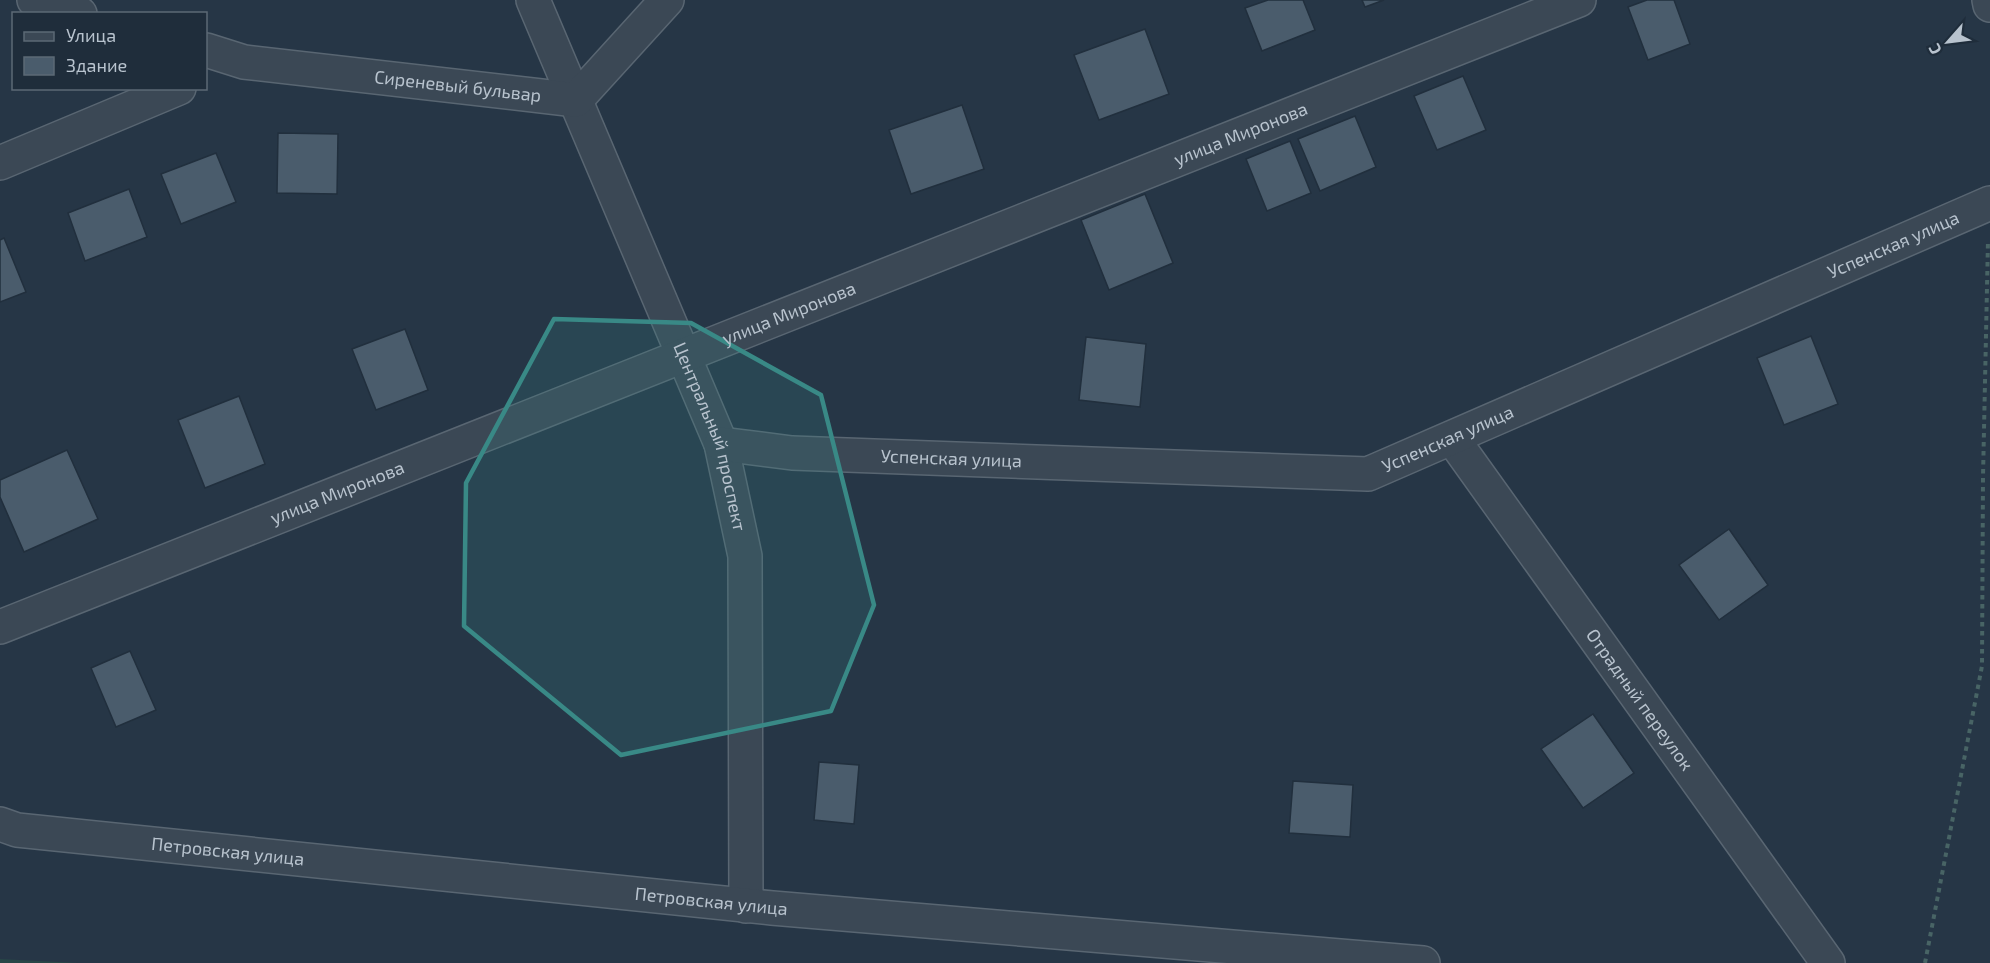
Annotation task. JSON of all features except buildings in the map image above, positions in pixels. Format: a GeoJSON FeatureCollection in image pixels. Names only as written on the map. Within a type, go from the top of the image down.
{"type":"FeatureCollection","features":[{"type":"Feature","properties":{"kind":"street"},"geometry":{"type":"LineString","coordinates":[[34,0],[73,12]]}},
{"type":"Feature","properties":{"kind":"street","name":"Центральный проспект"},"geometry":{"type":"LineString","coordinates":[[533,0],[721,444],[745,556],[746,906]]}},
{"type":"Feature","properties":{"kind":"street"},"geometry":{"type":"LineString","coordinates":[[576,100],[668,0]]}},
{"type":"Feature","properties":{"kind":"street","name":"улица Миронова"},"geometry":{"type":"LineString","coordinates":[[0,627],[1579,0]]}},
{"type":"Feature","properties":{"kind":"street"},"geometry":{"type":"LineString","coordinates":[[1989,0],[1990,4]]}},
{"type":"Feature","properties":{"kind":"street","name":"Сиреневый бульвар"},"geometry":{"type":"LineString","coordinates":[[207,50],[244,62],[576,100]]}},
{"type":"Feature","properties":{"kind":"street"},"geometry":{"type":"LineString","coordinates":[[207,77],[244,62]]}},
{"type":"Feature","properties":{"kind":"street"},"geometry":{"type":"LineString","coordinates":[[0,163],[174,90]]}},
{"type":"Feature","properties":{"kind":"street","name":"Успенская улица"},"geometry":{"type":"LineString","coordinates":[[721,444],[792,453],[1368,474],[1989,203]]}},
{"type":"Feature","properties":{"kind":"street","name":"Отрадный переулок"},"geometry":{"type":"LineString","coordinates":[[1452,438],[1828,963]]}},
{"type":"Feature","properties":{"kind":"street","name":"Петровская улица"},"geometry":{"type":"LineString","coordinates":[[0,824],[17,830],[746,906],[1423,963]]}},
{"type":"Feature","properties":{"kind":"path"},"geometry":{"type":"LineString","coordinates":[[1925,963],[1982,666],[1983,477],[1989,203]]}},
{"type":"Feature","properties":{"kind":"highlighted area"},"geometry":{"type":"Polygon","coordinates":[[[554,319],[691,323],[821,395],[874,605],[831,711],[621,755],[464,626],[466,483],[554,319]]]}},
{"type":"Feature","properties":{"kind":"green space"},"geometry":{"type":"Polygon","coordinates":[[[0,959],[78,963],[0,963],[0,959]]]}}]}
